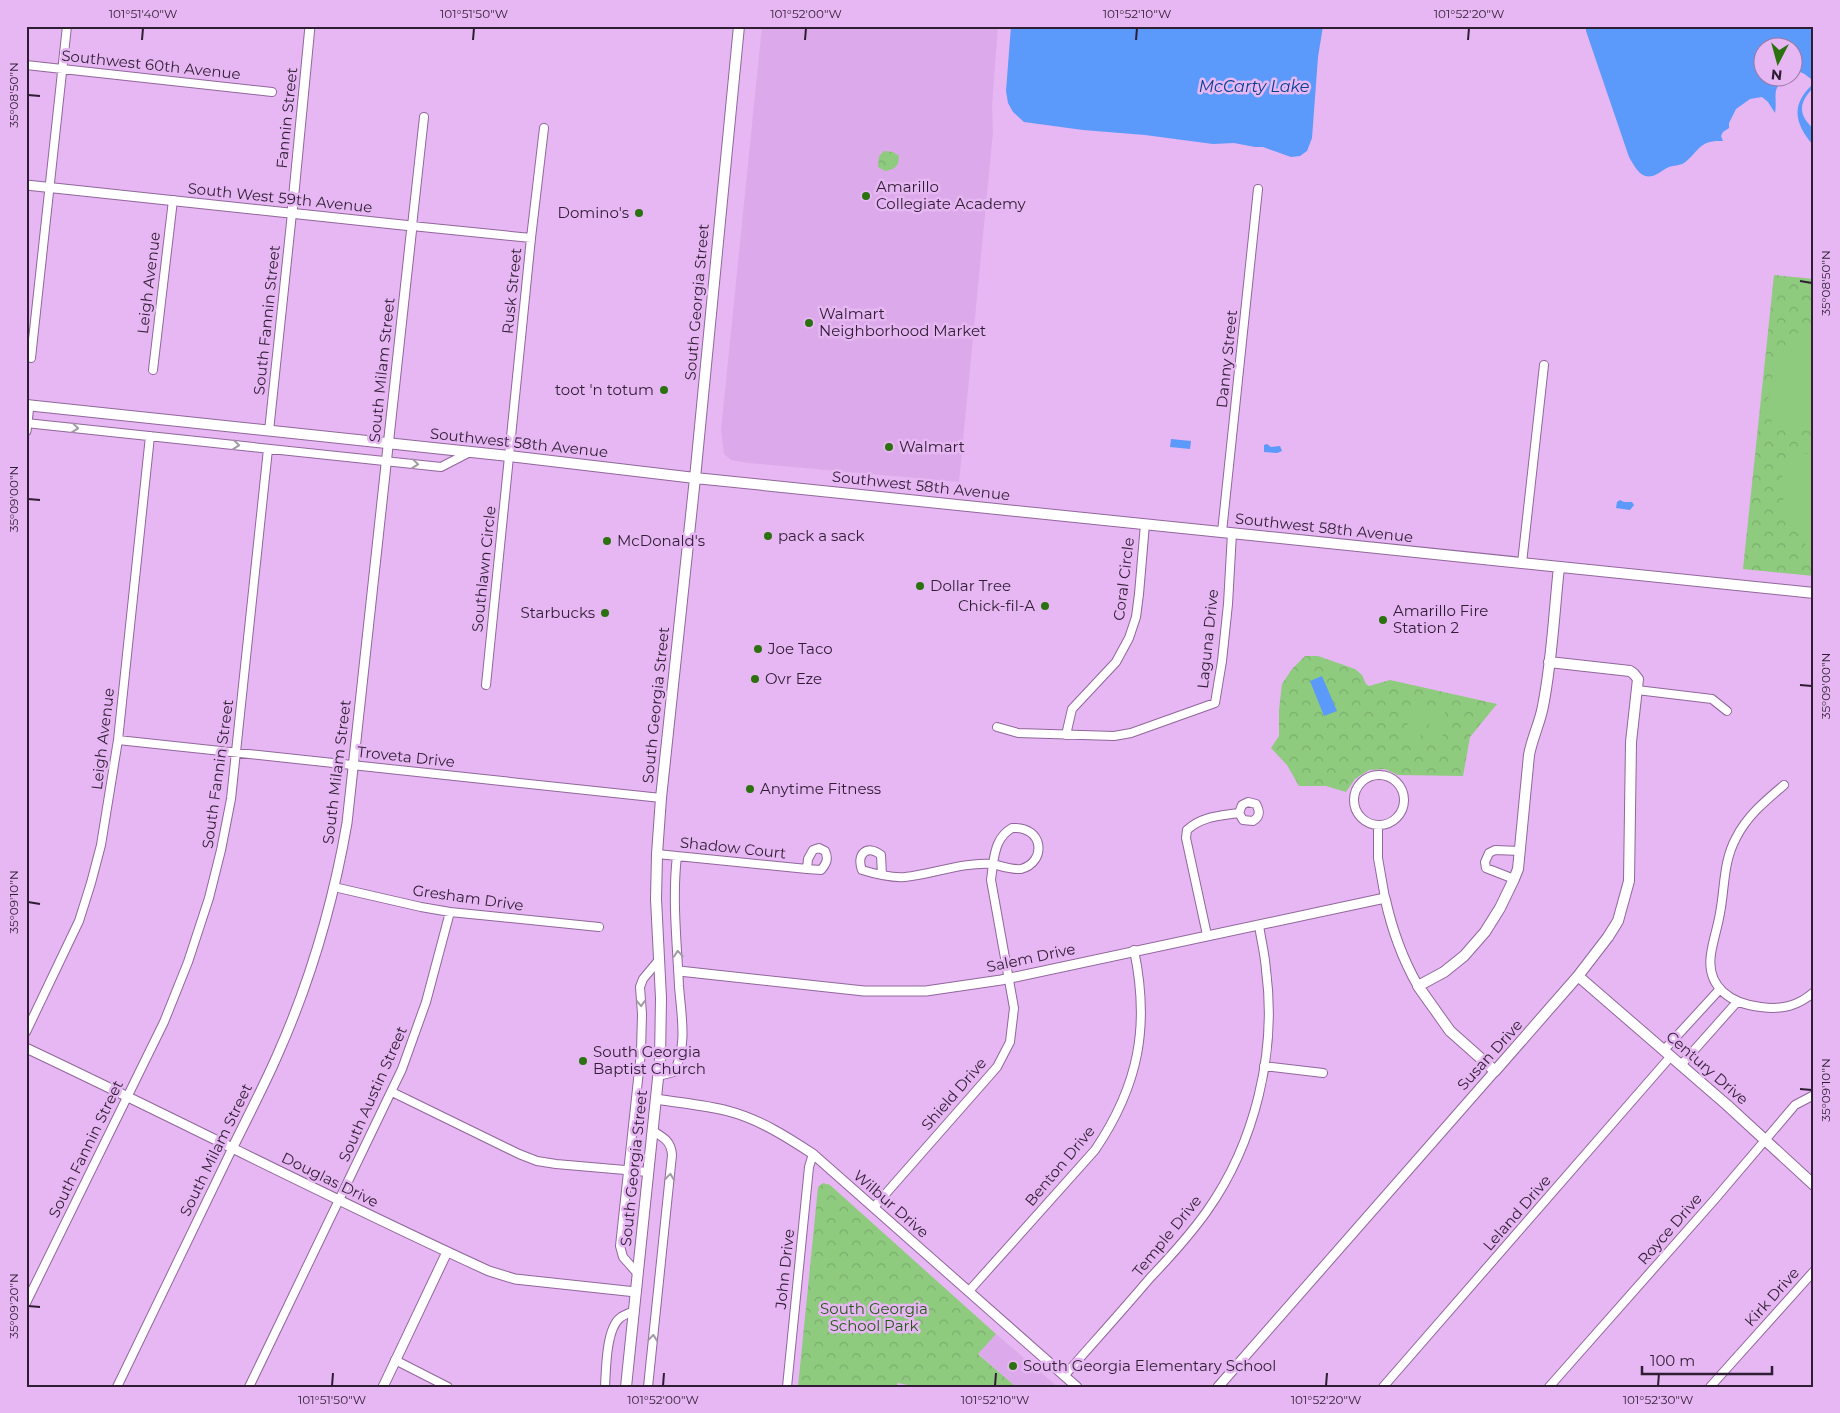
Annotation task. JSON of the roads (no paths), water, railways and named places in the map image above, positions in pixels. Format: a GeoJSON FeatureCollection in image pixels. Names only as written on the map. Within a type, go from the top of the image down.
{"type":"FeatureCollection","features":[{"type":"Feature","properties":{"kind":"main road","name":"South Georgia Street"},"geometry":{"type":"LineString","coordinates":[[626,1387],[658,1076],[661,1006],[658,961],[656,854],[739,26]]}},
{"type":"Feature","properties":{"kind":"main road","name":"Southwest 58th Avenue"},"geometry":{"type":"LineString","coordinates":[[28,405],[509,456],[695,478],[1814,593]]}},
{"type":"Feature","properties":{"kind":"main road"},"geometry":{"type":"LineString","coordinates":[[1495,1072],[1450,1031],[1418,986],[1444,972],[1464,956],[1485,932],[1500,908],[1518,869],[1529,755],[1532,738],[1543,708],[1559,567]]}},
{"type":"Feature","properties":{"kind":"main road","name":"Susan Drive"},"geometry":{"type":"LineString","coordinates":[[1495,1072],[1578,976],[1608,937],[1618,921],[1629,881],[1631,742],[1638,679],[1630,671],[1549,662]]}},
{"type":"Feature","properties":{"kind":"main road","name":"Century Drive"},"geometry":{"type":"LineString","coordinates":[[1578,976],[1681,1065],[1814,1185]]}},
{"type":"Feature","properties":{"kind":"street"},"geometry":{"type":"LineString","coordinates":[[31,358],[67,26]]}},
{"type":"Feature","properties":{"kind":"street","name":"Fannin Street"},"geometry":{"type":"LineString","coordinates":[[292,213],[310,26]]}},
{"type":"Feature","properties":{"kind":"street","name":"Southwest 60th Avenue"},"geometry":{"type":"LineString","coordinates":[[26,65],[272,92]]}},
{"type":"Feature","properties":{"kind":"street","name":"South Milam Street"},"geometry":{"type":"LineString","coordinates":[[117,1387],[277,1058],[292,1022],[318,946],[334,887],[347,823],[424,117]]}},
{"type":"Feature","properties":{"kind":"street","name":"Rusk Street"},"geometry":{"type":"LineString","coordinates":[[509,456],[544,128]]}},
{"type":"Feature","properties":{"kind":"street","name":"South West 59th Avenue"},"geometry":{"type":"LineString","coordinates":[[26,185],[531,238]]}},
{"type":"Feature","properties":{"kind":"street","name":"Danny Street"},"geometry":{"type":"LineString","coordinates":[[1227,533],[1258,189]]}},
{"type":"Feature","properties":{"kind":"street","name":"Leigh Avenue"},"geometry":{"type":"LineString","coordinates":[[153,370],[173,200]]}},
{"type":"Feature","properties":{"kind":"street","name":"South Fannin Street"},"geometry":{"type":"LineString","coordinates":[[269,431],[292,213]]}},
{"type":"Feature","properties":{"kind":"street"},"geometry":{"type":"LineString","coordinates":[[1522,563],[1544,365]]}},
{"type":"Feature","properties":{"kind":"street"},"geometry":{"type":"LineString","coordinates":[[28,405],[27,426],[150,436],[441,467],[470,452]]}},
{"type":"Feature","properties":{"kind":"street","name":"Leigh Avenue"},"geometry":{"type":"LineString","coordinates":[[26,1032],[71,939],[92,883],[101,845],[118,740],[150,436]]}},
{"type":"Feature","properties":{"kind":"street","name":"South Fannin Street"},"geometry":{"type":"LineString","coordinates":[[26,1303],[164,1022],[188,962],[209,898],[228,816],[237,752],[268,449]]}},
{"type":"Feature","properties":{"kind":"street","name":"Southlawn Circle"},"geometry":{"type":"LineString","coordinates":[[486,685],[509,456]]}},
{"type":"Feature","properties":{"kind":"street","name":"Coral Circle"},"geometry":{"type":"LineString","coordinates":[[1066,735],[1072,709],[1116,662],[1129,638],[1136,617],[1145,524]]}},
{"type":"Feature","properties":{"kind":"street","name":"Laguna Drive"},"geometry":{"type":"LineString","coordinates":[[997,727],[1018,733],[1114,736],[1214,703],[1222,661],[1228,604],[1227,533]]}},
{"type":"Feature","properties":{"kind":"street"},"geometry":{"type":"LineString","coordinates":[[1637,690],[1712,699],[1727,711]]}},
{"type":"Feature","properties":{"kind":"street","name":"Troveta Drive"},"geometry":{"type":"LineString","coordinates":[[118,740],[661,798]]}},
{"type":"Feature","properties":{"kind":"street"},"geometry":{"type":"LineString","coordinates":[[1375,775],[1386,776],[1395,780],[1402,789],[1404,800],[1402,810],[1396,818],[1388,823],[1378,825],[1368,823],[1354,807],[1354,796],[1357,786],[1365,778],[1375,775]]}},
{"type":"Feature","properties":{"kind":"street"},"geometry":{"type":"LineString","coordinates":[[1784,785],[1747,819],[1728,854],[1720,913],[1710,964],[1713,978],[1720,989],[1728,997],[1748,1006],[1775,1009],[1790,1006],[1805,1000],[1814,992]]}},
{"type":"Feature","properties":{"kind":"street"},"geometry":{"type":"LineString","coordinates":[[1207,935],[1186,838],[1186,830],[1195,822],[1240,813]]}},
{"type":"Feature","properties":{"kind":"street"},"geometry":{"type":"LineString","coordinates":[[1378,825],[1378,858],[1392,929],[1406,966],[1418,986]]}},
{"type":"Feature","properties":{"kind":"street"},"geometry":{"type":"LineString","coordinates":[[882,875],[904,877],[975,863],[1020,869],[1032,863],[1038,852],[1038,840],[1031,832],[1022,828],[1012,828],[1004,832],[996,848],[993,864]]}},
{"type":"Feature","properties":{"kind":"street"},"geometry":{"type":"LineString","coordinates":[[1514,879],[1491,871],[1486,868],[1485,862],[1489,853],[1495,850],[1520,851]]}},
{"type":"Feature","properties":{"kind":"street","name":"Shadow Court"},"geometry":{"type":"LineString","coordinates":[[656,854],[808,869]]}},
{"type":"Feature","properties":{"kind":"street"},"geometry":{"type":"LineString","coordinates":[[658,1076],[674,1072],[682,1051],[676,901],[677,856]]}},
{"type":"Feature","properties":{"kind":"street","name":"Shield Drive"},"geometry":{"type":"LineString","coordinates":[[874,1207],[997,1067],[1010,1042],[1014,1008],[1010,977],[991,880],[993,864]]}},
{"type":"Feature","properties":{"kind":"street","name":"Gresham Drive"},"geometry":{"type":"LineString","coordinates":[[334,887],[450,912],[599,927]]}},
{"type":"Feature","properties":{"kind":"street","name":"Salem Drive"},"geometry":{"type":"LineString","coordinates":[[679,971],[864,991],[897,992],[946,989],[1385,898]]}},
{"type":"Feature","properties":{"kind":"street","name":"South Austin Street"},"geometry":{"type":"LineString","coordinates":[[249,1387],[402,1069],[426,1002],[450,912]]}},
{"type":"Feature","properties":{"kind":"street","name":"Temple Drive"},"geometry":{"type":"LineString","coordinates":[[1065,1375],[1207,1211],[1240,1151],[1258,1096],[1268,1038],[1266,970],[1259,925]]}},
{"type":"Feature","properties":{"kind":"street","name":"Benton Drive"},"geometry":{"type":"LineString","coordinates":[[969,1291],[1095,1150],[1111,1126],[1132,1076],[1138,1050],[1141,995],[1134,950]]}},
{"type":"Feature","properties":{"kind":"street"},"geometry":{"type":"LineString","coordinates":[[638,1274],[623,1257],[620,1246],[641,1052],[640,987],[643,979],[658,961]]}},
{"type":"Feature","properties":{"kind":"street","name":"Leland Drive"},"geometry":{"type":"LineString","coordinates":[[1383,1387],[1720,989]]}},
{"type":"Feature","properties":{"kind":"street"},"geometry":{"type":"LineString","coordinates":[[1681,1065],[1737,1002]]}},
{"type":"Feature","properties":{"kind":"street","name":"Douglas Drive"},"geometry":{"type":"LineString","coordinates":[[26,1048],[232,1149],[489,1271],[515,1279],[636,1292]]}},
{"type":"Feature","properties":{"kind":"street"},"geometry":{"type":"LineString","coordinates":[[1264,1066],[1323,1073]]}},
{"type":"Feature","properties":{"kind":"street","name":"Susan Drive"},"geometry":{"type":"LineString","coordinates":[[1218,1387],[1495,1072]]}},
{"type":"Feature","properties":{"kind":"street"},"geometry":{"type":"LineString","coordinates":[[392,1092],[537,1161],[648,1172]]}},
{"type":"Feature","properties":{"kind":"street","name":"Royce Drive"},"geometry":{"type":"LineString","coordinates":[[1549,1387],[1795,1105],[1814,1095]]}},
{"type":"Feature","properties":{"kind":"street","name":"Wilbur Drive"},"geometry":{"type":"LineString","coordinates":[[656,1099],[729,1112],[752,1119],[775,1130],[813,1154],[1078,1387]]}},
{"type":"Feature","properties":{"kind":"street"},"geometry":{"type":"LineString","coordinates":[[648,1387],[672,1155],[671,1146],[668,1141],[653,1131]]}},
{"type":"Feature","properties":{"kind":"street","name":"John Drive"},"geometry":{"type":"LineString","coordinates":[[786,1387],[809,1167],[813,1154]]}},
{"type":"Feature","properties":{"kind":"street"},"geometry":{"type":"LineString","coordinates":[[382,1387],[448,1252]]}},
{"type":"Feature","properties":{"kind":"street","name":"Kirk Drive"},"geometry":{"type":"LineString","coordinates":[[1710,1387],[1814,1271]]}},
{"type":"Feature","properties":{"kind":"street"},"geometry":{"type":"LineString","coordinates":[[605,1387],[610,1337],[614,1325],[620,1318],[634,1311]]}},
{"type":"Feature","properties":{"kind":"street"},"geometry":{"type":"LineString","coordinates":[[396,1360],[448,1387]]}},
{"type":"Feature","properties":{"kind":"water","name":"McCarty Lake"},"geometry":{"type":"Polygon","coordinates":[[[1011,26],[1323,26],[1318,57],[1312,138],[1307,151],[1300,156],[1291,157],[1263,147],[1234,143],[1213,144],[1024,122],[1013,112],[1008,103],[1006,91],[1011,26]]]}},
{"type":"Feature","properties":{"kind":"water"},"geometry":{"type":"Polygon","coordinates":[[[1586,26],[1814,26],[1814,87],[1805,98],[1802,108],[1805,118],[1814,129],[1814,146],[1799,123],[1798,115],[1800,100],[1812,85],[1811,79],[1802,73],[1802,38],[1752,38],[1752,88],[1777,88],[1775,113],[1768,102],[1762,97],[1750,99],[1736,109],[1729,123],[1729,128],[1721,136],[1723,141],[1704,144],[1682,164],[1669,167],[1650,176],[1642,175],[1629,157],[1586,31],[1586,26]]]}},
{"type":"Feature","properties":{"kind":"water"},"geometry":{"type":"Polygon","coordinates":[[[1171,439],[1191,441],[1190,449],[1170,447],[1171,439]]]}},
{"type":"Feature","properties":{"kind":"water"},"geometry":{"type":"Polygon","coordinates":[[[1267,444],[1271,447],[1280,446],[1282,451],[1277,453],[1264,452],[1264,445],[1267,444]]]}},
{"type":"Feature","properties":{"kind":"water"},"geometry":{"type":"Polygon","coordinates":[[[1620,500],[1632,502],[1634,505],[1630,510],[1616,508],[1617,502],[1620,500]]]}},
{"type":"Feature","properties":{"kind":"water"},"geometry":{"type":"Polygon","coordinates":[[[1322,676],[1337,711],[1324,716],[1310,681],[1322,676]]]}},
{"type":"Feature","properties":{"kind":"place","name":"Amarillo Collegiate Academy"},"geometry":{"type":"Point","coordinates":[866,196]}},
{"type":"Feature","properties":{"kind":"place","name":"Domino's"},"geometry":{"type":"Point","coordinates":[639,213]}},
{"type":"Feature","properties":{"kind":"place","name":"Walmart Neighborhood Market"},"geometry":{"type":"Point","coordinates":[809,323]}},
{"type":"Feature","properties":{"kind":"place","name":"toot 'n totum"},"geometry":{"type":"Point","coordinates":[664,390]}},
{"type":"Feature","properties":{"kind":"place","name":"Walmart"},"geometry":{"type":"Point","coordinates":[889,447]}},
{"type":"Feature","properties":{"kind":"place","name":"pack a sack"},"geometry":{"type":"Point","coordinates":[768,536]}},
{"type":"Feature","properties":{"kind":"place","name":"McDonald's"},"geometry":{"type":"Point","coordinates":[607,541]}},
{"type":"Feature","properties":{"kind":"place","name":"Dollar Tree"},"geometry":{"type":"Point","coordinates":[920,586]}},
{"type":"Feature","properties":{"kind":"place","name":"Chick-fil-A"},"geometry":{"type":"Point","coordinates":[1045,606]}},
{"type":"Feature","properties":{"kind":"place","name":"Starbucks"},"geometry":{"type":"Point","coordinates":[605,613]}},
{"type":"Feature","properties":{"kind":"place","name":"Amarillo Fire Station 2"},"geometry":{"type":"Point","coordinates":[1383,620]}},
{"type":"Feature","properties":{"kind":"place","name":"Joe Taco"},"geometry":{"type":"Point","coordinates":[758,649]}},
{"type":"Feature","properties":{"kind":"place","name":"Ovr Eze"},"geometry":{"type":"Point","coordinates":[755,679]}},
{"type":"Feature","properties":{"kind":"place","name":"Anytime Fitness"},"geometry":{"type":"Point","coordinates":[750,789]}},
{"type":"Feature","properties":{"kind":"place","name":"South Georgia Baptist Church"},"geometry":{"type":"Point","coordinates":[583,1061]}},
{"type":"Feature","properties":{"kind":"place","name":"South Georgia Elementary School"},"geometry":{"type":"Point","coordinates":[1013,1366]}},
{"type":"Feature","properties":{"kind":"park label","name":"South Georgia School Park"},"geometry":{"type":"Point","coordinates":[874,1318]}}]}
